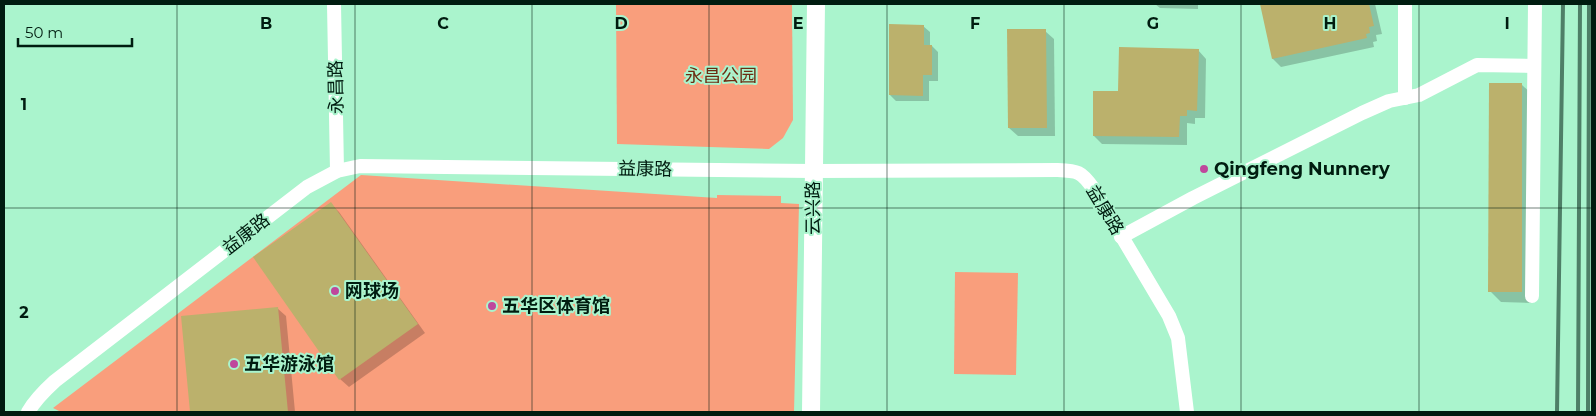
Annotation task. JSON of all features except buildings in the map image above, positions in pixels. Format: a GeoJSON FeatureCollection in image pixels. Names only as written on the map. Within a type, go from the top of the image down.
{"type":"FeatureCollection","features":[{"type":"Feature","properties":{"kind":"street","name":"永昌路"},"geometry":{"type":"LineString","coordinates":[[334,4],[337,171]]}},
{"type":"Feature","properties":{"kind":"street","name":"云兴路"},"geometry":{"type":"LineString","coordinates":[[811,412],[816,4]]}},
{"type":"Feature","properties":{"kind":"street"},"geometry":{"type":"LineString","coordinates":[[1405,4],[1405,98]]}},
{"type":"Feature","properties":{"kind":"street"},"geometry":{"type":"LineString","coordinates":[[1532,296],[1535,4]]}},
{"type":"Feature","properties":{"kind":"street"},"geometry":{"type":"LineString","coordinates":[[1122,237],[1193,198],[1389,101],[1419,95],[1476,65],[1534,66]]}},
{"type":"Feature","properties":{"kind":"street","name":"益康路"},"geometry":{"type":"LineString","coordinates":[[28,412],[43,392],[55,382],[307,187],[337,171],[360,166],[813,171],[1072,171],[1084,175],[1093,188],[1169,316],[1178,338],[1187,412]]}},
{"type":"Feature","properties":{"kind":"green space","name":"永昌公园"},"geometry":{"type":"Polygon","coordinates":[[[616,4],[792,4],[793,120],[783,138],[769,149],[617,144],[616,4]]]}},
{"type":"Feature","properties":{"kind":"green space","name":"五华区体育馆"},"geometry":{"type":"Polygon","coordinates":[[[361,175],[717,198],[717,195],[781,196],[781,203],[799,204],[794,412],[61,412],[53,408],[361,175]]]}},
{"type":"Feature","properties":{"kind":"green space"},"geometry":{"type":"Polygon","coordinates":[[[955,272],[1018,273],[1016,375],[954,374],[955,272]]]}},
{"type":"Feature","properties":{"kind":"railway"},"geometry":{"type":"LineString","coordinates":[[1557,412],[1563,4]]}},
{"type":"Feature","properties":{"kind":"railway"},"geometry":{"type":"LineString","coordinates":[[1578,412],[1580,4]]}},
{"type":"Feature","properties":{"kind":"railway"},"geometry":{"type":"LineString","coordinates":[[1588,412],[1589,4]]}},
{"type":"Feature","properties":{"kind":"place","name":"Qingfeng Nunnery"},"geometry":{"type":"Point","coordinates":[1204,169]}},
{"type":"Feature","properties":{"kind":"place","name":"网球场"},"geometry":{"type":"Point","coordinates":[335,291]}},
{"type":"Feature","properties":{"kind":"place","name":"五华区体育馆"},"geometry":{"type":"Point","coordinates":[492,306]}},
{"type":"Feature","properties":{"kind":"place","name":"五华游泳馆"},"geometry":{"type":"Point","coordinates":[234,364]}}]}
